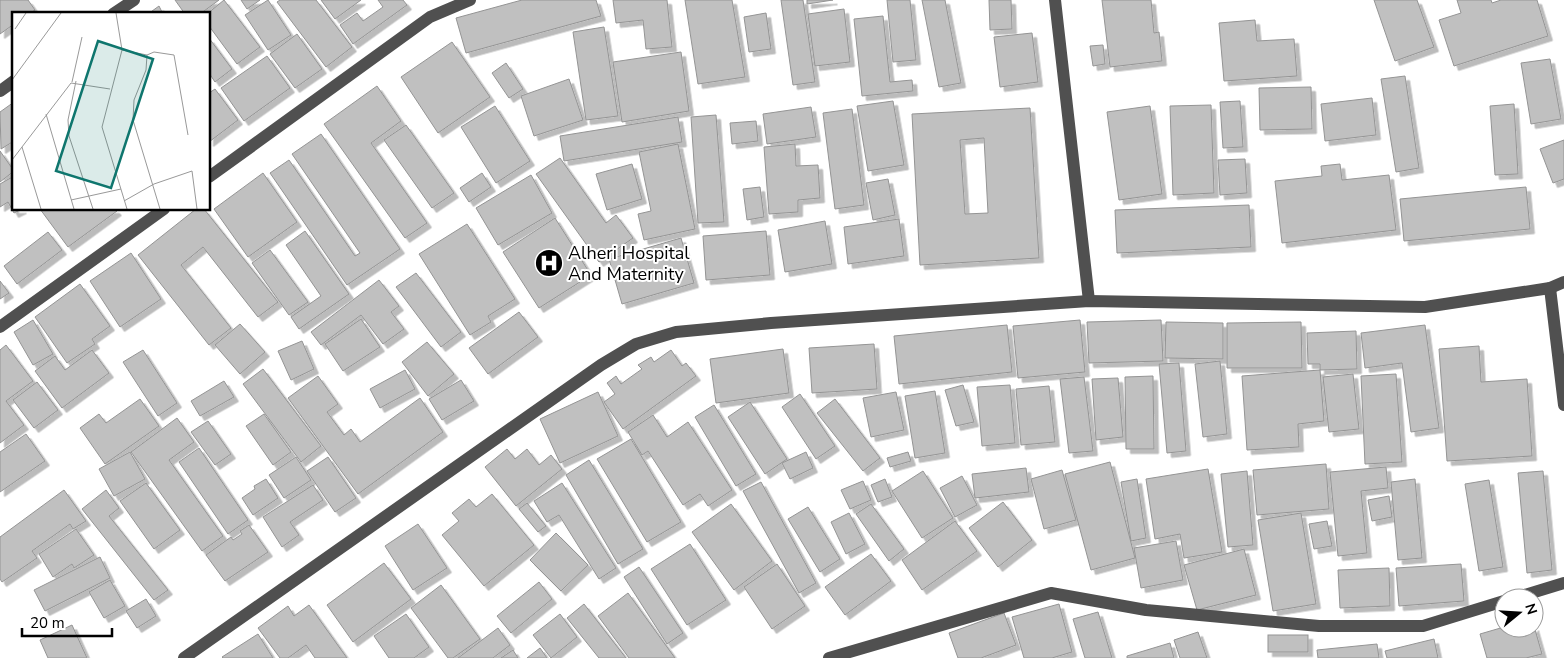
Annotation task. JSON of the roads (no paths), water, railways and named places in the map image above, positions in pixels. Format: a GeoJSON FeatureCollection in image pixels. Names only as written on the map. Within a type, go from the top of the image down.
{"type":"FeatureCollection","features":[{"type":"Feature","properties":{"kind":"street"},"geometry":{"type":"LineString","coordinates":[[116,12],[134,0]]}},
{"type":"Feature","properties":{"kind":"street"},"geometry":{"type":"LineString","coordinates":[[210,176],[430,17],[470,0]]}},
{"type":"Feature","properties":{"kind":"street"},"geometry":{"type":"LineString","coordinates":[[1055,0],[1089,301]]}},
{"type":"Feature","properties":{"kind":"street"},"geometry":{"type":"LineString","coordinates":[[0,91],[12,82]]}},
{"type":"Feature","properties":{"kind":"street"},"geometry":{"type":"LineString","coordinates":[[0,327],[163,210]]}},
{"type":"Feature","properties":{"kind":"street"},"geometry":{"type":"LineString","coordinates":[[184,658],[601,365],[636,344],[676,332],[771,323],[1089,301],[1425,307],[1550,288],[1564,282]]}},
{"type":"Feature","properties":{"kind":"street"},"geometry":{"type":"LineString","coordinates":[[1550,288],[1564,405]]}},
{"type":"Feature","properties":{"kind":"street"},"geometry":{"type":"LineString","coordinates":[[1544,589],[1564,583]]}},
{"type":"Feature","properties":{"kind":"street"},"geometry":{"type":"LineString","coordinates":[[829,658],[1051,593],[1146,610],[1319,626],[1423,626],[1494,604]]}},
{"type":"Feature","properties":{"kind":"place","name":"Alheri Hospital And Maternity"},"geometry":{"type":"Point","coordinates":[549,263]}}]}
